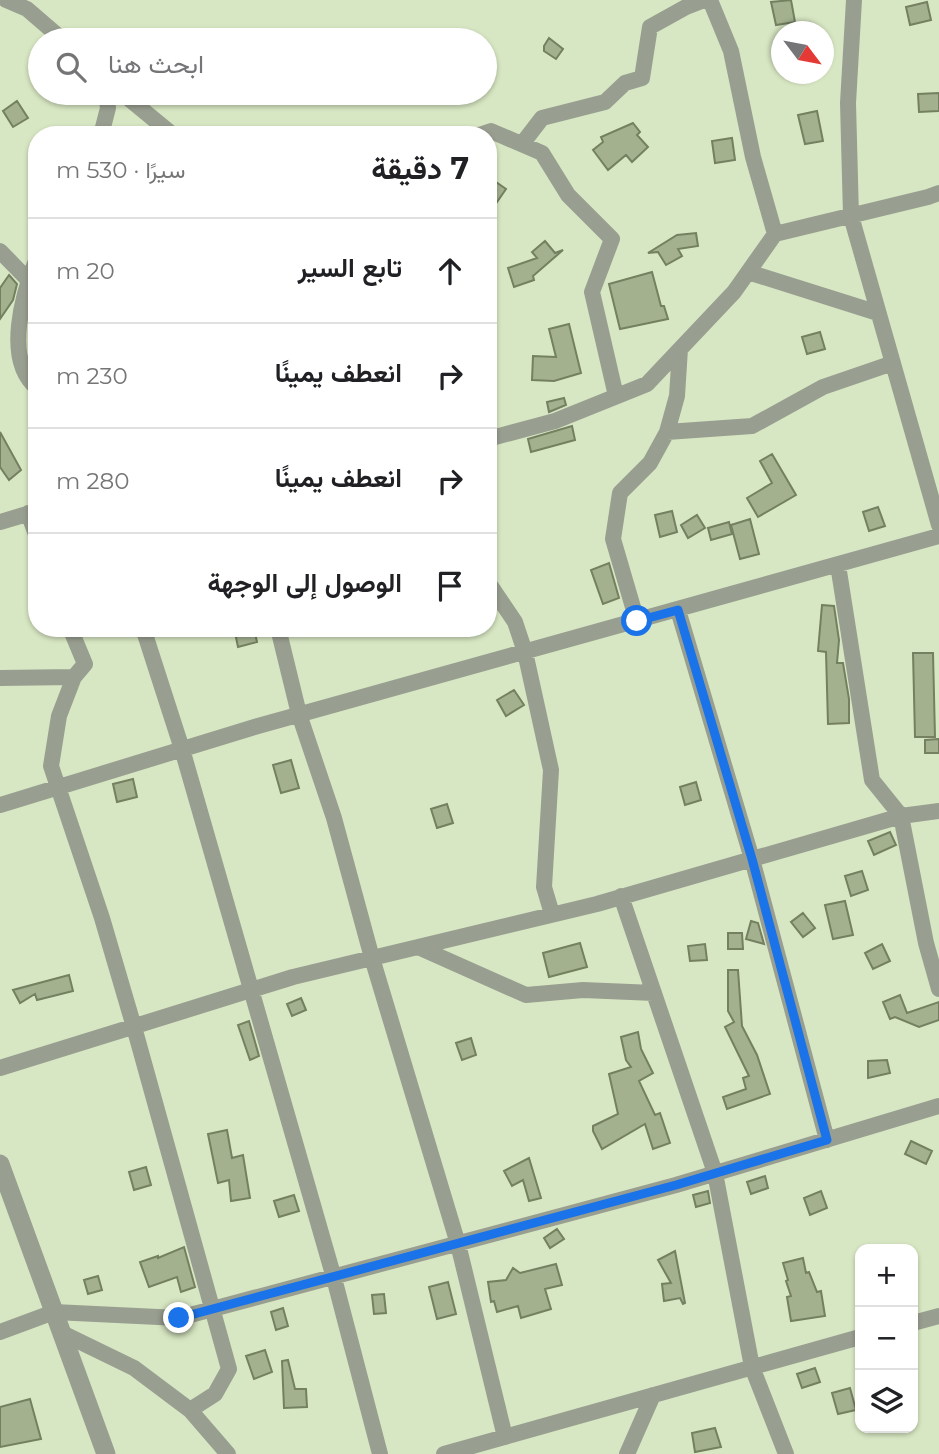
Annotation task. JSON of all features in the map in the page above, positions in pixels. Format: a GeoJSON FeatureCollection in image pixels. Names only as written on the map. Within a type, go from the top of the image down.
{"type":"FeatureCollection","features":[{"type":"Feature","properties":{"kind":"street"},"geometry":{"type":"LineString","coordinates":[[6,0],[27,9],[49,28]]}},
{"type":"Feature","properties":{"kind":"street"},"geometry":{"type":"LineString","coordinates":[[522,144],[542,118],[605,102],[625,83],[642,78],[650,27],[704,0]]}},
{"type":"Feature","properties":{"kind":"street"},"geometry":{"type":"LineString","coordinates":[[710,0],[731,51],[753,157],[775,234]]}},
{"type":"Feature","properties":{"kind":"street"},"geometry":{"type":"LineString","coordinates":[[853,0],[848,103],[851,216],[939,525]]}},
{"type":"Feature","properties":{"kind":"street"},"geometry":{"type":"LineString","coordinates":[[103,126],[108,105]]}},
{"type":"Feature","properties":{"kind":"street"},"geometry":{"type":"LineString","coordinates":[[137,105],[162,126]]}},
{"type":"Feature","properties":{"kind":"street"},"geometry":{"type":"LineString","coordinates":[[497,134],[542,153],[568,195],[612,239],[592,292],[616,396]]}},
{"type":"Feature","properties":{"kind":"street"},"geometry":{"type":"LineString","coordinates":[[497,437],[555,421],[647,383],[734,292],[775,234],[939,193]]}},
{"type":"Feature","properties":{"kind":"street"},"geometry":{"type":"LineString","coordinates":[[0,251],[28,279]]}},
{"type":"Feature","properties":{"kind":"street"},"geometry":{"type":"LineString","coordinates":[[748,272],[878,313]]}},
{"type":"Feature","properties":{"kind":"street"},"geometry":{"type":"LineString","coordinates":[[28,299],[17,332],[28,381]]}},
{"type":"Feature","properties":{"kind":"street"},"geometry":{"type":"LineString","coordinates":[[637,621],[613,539],[620,493],[650,463],[667,432],[677,396],[680,349]]}},
{"type":"Feature","properties":{"kind":"street"},"geometry":{"type":"LineString","coordinates":[[667,432],[752,426],[823,387],[893,363]]}},
{"type":"Feature","properties":{"kind":"street"},"geometry":{"type":"LineString","coordinates":[[0,522],[28,514]]}},
{"type":"Feature","properties":{"kind":"street"},"geometry":{"type":"LineString","coordinates":[[0,805],[299,715],[939,536]]}},
{"type":"Feature","properties":{"kind":"street"},"geometry":{"type":"LineString","coordinates":[[838,565],[872,780],[901,816],[926,943],[939,989]]}},
{"type":"Feature","properties":{"kind":"street"},"geometry":{"type":"LineString","coordinates":[[497,595],[515,622],[525,652],[551,770],[544,887],[552,914]]}},
{"type":"Feature","properties":{"kind":"street"},"geometry":{"type":"LineString","coordinates":[[678,610],[752,859],[827,1140]]}},
{"type":"Feature","properties":{"kind":"street"},"geometry":{"type":"LineString","coordinates":[[74,637],[85,664],[74,677],[59,716],[51,766],[135,1027],[229,1369],[215,1394],[190,1410]]}},
{"type":"Feature","properties":{"kind":"street"},"geometry":{"type":"LineString","coordinates":[[146,637],[182,749],[334,1278],[380,1454]]}},
{"type":"Feature","properties":{"kind":"street"},"geometry":{"type":"LineString","coordinates":[[280,637],[299,715],[334,818],[372,958],[458,1244],[505,1437]]}},
{"type":"Feature","properties":{"kind":"street"},"geometry":{"type":"LineString","coordinates":[[0,678],[74,677]]}},
{"type":"Feature","properties":{"kind":"street"},"geometry":{"type":"LineString","coordinates":[[0,1068],[293,977],[621,896],[901,816],[939,811]]}},
{"type":"Feature","properties":{"kind":"street"},"geometry":{"type":"LineString","coordinates":[[621,896],[715,1173],[752,1367],[786,1454]]}},
{"type":"Feature","properties":{"kind":"street"},"geometry":{"type":"LineString","coordinates":[[418,947],[526,995],[583,990],[654,993]]}},
{"type":"Feature","properties":{"kind":"street"},"geometry":{"type":"LineString","coordinates":[[0,1332],[54,1312],[179,1318],[715,1173],[939,1106]]}},
{"type":"Feature","properties":{"kind":"street"},"geometry":{"type":"LineString","coordinates":[[0,1164],[106,1454]]}},
{"type":"Feature","properties":{"kind":"street"},"geometry":{"type":"LineString","coordinates":[[918,1322],[939,1316]]}},
{"type":"Feature","properties":{"kind":"street"},"geometry":{"type":"LineString","coordinates":[[62,1333],[134,1368],[190,1410],[228,1454]]}},
{"type":"Feature","properties":{"kind":"street"},"geometry":{"type":"LineString","coordinates":[[444,1454],[855,1338]]}},
{"type":"Feature","properties":{"kind":"street"},"geometry":{"type":"LineString","coordinates":[[627,1454],[653,1395]]}},
{"type":"Feature","properties":{"kind":"building"},"geometry":{"type":"Polygon","coordinates":[[[791,0],[795,21],[775,21],[771,2],[791,0]]]}},
{"type":"Feature","properties":{"kind":"building"},"geometry":{"type":"Polygon","coordinates":[[[927,2],[931,20],[910,25],[906,7],[927,2]]]}},
{"type":"Feature","properties":{"kind":"building"},"geometry":{"type":"Polygon","coordinates":[[[549,38],[563,49],[556,59],[544,51],[549,38]]]}},
{"type":"Feature","properties":{"kind":"building"},"geometry":{"type":"Polygon","coordinates":[[[939,93],[939,111],[919,112],[918,94],[939,93]]]}},
{"type":"Feature","properties":{"kind":"building"},"geometry":{"type":"Polygon","coordinates":[[[17,101],[28,118],[13,127],[3,111],[17,101]]]}},
{"type":"Feature","properties":{"kind":"building"},"geometry":{"type":"Polygon","coordinates":[[[817,111],[823,141],[805,144],[798,115],[817,111]]]}},
{"type":"Feature","properties":{"kind":"building"},"geometry":{"type":"Polygon","coordinates":[[[633,123],[640,132],[637,135],[648,147],[632,162],[626,155],[608,170],[593,150],[603,142],[601,137],[633,123]]]}},
{"type":"Feature","properties":{"kind":"building"},"geometry":{"type":"Polygon","coordinates":[[[732,138],[735,160],[715,163],[712,141],[732,138]]]}},
{"type":"Feature","properties":{"kind":"building"},"geometry":{"type":"Polygon","coordinates":[[[497,183],[506,189],[497,202],[497,183]]]}},
{"type":"Feature","properties":{"kind":"building"},"geometry":{"type":"Polygon","coordinates":[[[696,233],[698,246],[678,249],[682,256],[666,265],[658,252],[648,253],[677,235],[696,233]]]}},
{"type":"Feature","properties":{"kind":"building"},"geometry":{"type":"Polygon","coordinates":[[[545,241],[555,253],[563,250],[533,276],[534,280],[514,287],[508,268],[537,258],[532,252],[545,241]]]}},
{"type":"Feature","properties":{"kind":"building"},"geometry":{"type":"Polygon","coordinates":[[[652,272],[661,306],[664,306],[668,319],[620,329],[609,284],[652,272]]]}},
{"type":"Feature","properties":{"kind":"building"},"geometry":{"type":"Polygon","coordinates":[[[9,275],[17,284],[13,300],[0,319],[0,288],[9,275]]]}},
{"type":"Feature","properties":{"kind":"building"},"geometry":{"type":"Polygon","coordinates":[[[569,324],[581,373],[554,381],[532,380],[533,356],[556,357],[549,329],[569,324]]]}},
{"type":"Feature","properties":{"kind":"building"},"geometry":{"type":"Polygon","coordinates":[[[820,332],[825,349],[807,354],[802,337],[820,332]]]}},
{"type":"Feature","properties":{"kind":"building"},"geometry":{"type":"Polygon","coordinates":[[[564,398],[566,405],[549,412],[547,402],[564,398]]]}},
{"type":"Feature","properties":{"kind":"building"},"geometry":{"type":"Polygon","coordinates":[[[572,426],[575,440],[531,452],[528,439],[572,426]]]}},
{"type":"Feature","properties":{"kind":"building"},"geometry":{"type":"Polygon","coordinates":[[[0,432],[21,470],[9,480],[0,467],[0,432]]]}},
{"type":"Feature","properties":{"kind":"building"},"geometry":{"type":"Polygon","coordinates":[[[772,454],[796,495],[758,517],[747,498],[772,483],[760,461],[772,454]]]}},
{"type":"Feature","properties":{"kind":"building"},"geometry":{"type":"Polygon","coordinates":[[[878,507],[885,526],[869,531],[863,512],[878,507]]]}},
{"type":"Feature","properties":{"kind":"building"},"geometry":{"type":"Polygon","coordinates":[[[672,511],[677,532],[660,537],[655,515],[672,511]]]}},
{"type":"Feature","properties":{"kind":"building"},"geometry":{"type":"Polygon","coordinates":[[[697,515],[705,528],[688,538],[681,525],[697,515]]]}},
{"type":"Feature","properties":{"kind":"building"},"geometry":{"type":"Polygon","coordinates":[[[750,519],[759,554],[740,559],[731,525],[750,519]]]}},
{"type":"Feature","properties":{"kind":"building"},"geometry":{"type":"Polygon","coordinates":[[[729,522],[732,534],[711,540],[708,528],[729,522]]]}},
{"type":"Feature","properties":{"kind":"building"},"geometry":{"type":"Polygon","coordinates":[[[609,563],[619,598],[603,604],[591,570],[609,563]]]}},
{"type":"Feature","properties":{"kind":"building"},"geometry":{"type":"Polygon","coordinates":[[[822,605],[834,606],[839,640],[837,663],[843,663],[849,699],[849,723],[828,724],[826,652],[818,651],[822,605]]]}},
{"type":"Feature","properties":{"kind":"building"},"geometry":{"type":"Polygon","coordinates":[[[236,637],[256,637],[257,642],[238,647],[236,637]]]}},
{"type":"Feature","properties":{"kind":"building"},"geometry":{"type":"Polygon","coordinates":[[[913,653],[933,653],[935,737],[915,737],[913,653]]]}},
{"type":"Feature","properties":{"kind":"building"},"geometry":{"type":"Polygon","coordinates":[[[514,690],[524,705],[506,716],[497,700],[514,690]]]}},
{"type":"Feature","properties":{"kind":"building"},"geometry":{"type":"Polygon","coordinates":[[[939,739],[939,753],[925,753],[925,740],[939,739]]]}},
{"type":"Feature","properties":{"kind":"building"},"geometry":{"type":"Polygon","coordinates":[[[291,760],[299,788],[281,793],[273,765],[291,760]]]}},
{"type":"Feature","properties":{"kind":"building"},"geometry":{"type":"Polygon","coordinates":[[[133,779],[137,797],[117,802],[113,784],[133,779]]]}},
{"type":"Feature","properties":{"kind":"building"},"geometry":{"type":"Polygon","coordinates":[[[696,782],[701,800],[685,805],[680,787],[696,782]]]}},
{"type":"Feature","properties":{"kind":"building"},"geometry":{"type":"Polygon","coordinates":[[[447,804],[453,823],[437,828],[431,809],[447,804]]]}},
{"type":"Feature","properties":{"kind":"building"},"geometry":{"type":"Polygon","coordinates":[[[890,832],[896,845],[874,855],[868,841],[890,832]]]}},
{"type":"Feature","properties":{"kind":"building"},"geometry":{"type":"Polygon","coordinates":[[[862,871],[868,890],[851,896],[845,876],[862,871]]]}},
{"type":"Feature","properties":{"kind":"building"},"geometry":{"type":"Polygon","coordinates":[[[845,901],[853,935],[833,939],[825,905],[845,901]]]}},
{"type":"Feature","properties":{"kind":"building"},"geometry":{"type":"Polygon","coordinates":[[[803,913],[815,928],[803,937],[791,922],[803,913]]]}},
{"type":"Feature","properties":{"kind":"building"},"geometry":{"type":"Polygon","coordinates":[[[751,921],[758,923],[764,944],[746,939],[751,921]]]}},
{"type":"Feature","properties":{"kind":"building"},"geometry":{"type":"Polygon","coordinates":[[[728,933],[742,933],[743,949],[728,949],[728,933]]]}},
{"type":"Feature","properties":{"kind":"building"},"geometry":{"type":"Polygon","coordinates":[[[580,943],[587,967],[549,977],[543,953],[580,943]]]}},
{"type":"Feature","properties":{"kind":"building"},"geometry":{"type":"Polygon","coordinates":[[[705,944],[707,960],[690,961],[688,946],[705,944]]]}},
{"type":"Feature","properties":{"kind":"building"},"geometry":{"type":"Polygon","coordinates":[[[882,944],[890,961],[873,969],[865,953],[882,944]]]}},
{"type":"Feature","properties":{"kind":"building"},"geometry":{"type":"Polygon","coordinates":[[[728,970],[738,970],[742,1026],[757,1055],[770,1094],[727,1109],[723,1097],[746,1089],[743,1078],[749,1076],[725,1027],[734,1022],[728,1011],[728,970]]]}},
{"type":"Feature","properties":{"kind":"building"},"geometry":{"type":"Polygon","coordinates":[[[69,975],[73,991],[37,1000],[35,994],[20,1003],[13,990],[69,975]]]}},
{"type":"Feature","properties":{"kind":"building"},"geometry":{"type":"Polygon","coordinates":[[[900,995],[907,1013],[939,1002],[939,1020],[919,1027],[895,1017],[890,1019],[883,1002],[900,995]]]}},
{"type":"Feature","properties":{"kind":"building"},"geometry":{"type":"Polygon","coordinates":[[[301,998],[306,1010],[292,1016],[287,1004],[301,998]]]}},
{"type":"Feature","properties":{"kind":"building"},"geometry":{"type":"Polygon","coordinates":[[[249,1021],[259,1056],[250,1060],[238,1025],[249,1021]]]}},
{"type":"Feature","properties":{"kind":"building"},"geometry":{"type":"Polygon","coordinates":[[[638,1032],[641,1049],[653,1073],[639,1081],[655,1115],[660,1113],[670,1143],[653,1149],[645,1124],[602,1149],[593,1126],[618,1114],[609,1074],[631,1067],[626,1060],[621,1037],[638,1032]]]}},
{"type":"Feature","properties":{"kind":"building"},"geometry":{"type":"Polygon","coordinates":[[[471,1038],[476,1055],[462,1060],[456,1043],[471,1038]]]}},
{"type":"Feature","properties":{"kind":"building"},"geometry":{"type":"Polygon","coordinates":[[[887,1060],[890,1073],[868,1078],[868,1061],[887,1060]]]}},
{"type":"Feature","properties":{"kind":"building"},"geometry":{"type":"Polygon","coordinates":[[[227,1130],[232,1158],[243,1155],[250,1198],[231,1201],[229,1180],[218,1183],[208,1134],[227,1130]]]}},
{"type":"Feature","properties":{"kind":"building"},"geometry":{"type":"Polygon","coordinates":[[[911,1141],[932,1151],[926,1164],[905,1154],[911,1141]]]}},
{"type":"Feature","properties":{"kind":"building"},"geometry":{"type":"Polygon","coordinates":[[[529,1158],[541,1198],[529,1201],[523,1180],[512,1186],[504,1171],[529,1158]]]}},
{"type":"Feature","properties":{"kind":"building"},"geometry":{"type":"Polygon","coordinates":[[[146,1167],[151,1185],[134,1190],[129,1172],[146,1167]]]}},
{"type":"Feature","properties":{"kind":"building"},"geometry":{"type":"Polygon","coordinates":[[[765,1176],[768,1188],[751,1194],[747,1182],[765,1176]]]}},
{"type":"Feature","properties":{"kind":"building"},"geometry":{"type":"Polygon","coordinates":[[[708,1191],[710,1203],[696,1207],[693,1195],[708,1191]]]}},
{"type":"Feature","properties":{"kind":"building"},"geometry":{"type":"Polygon","coordinates":[[[821,1191],[827,1208],[810,1215],[804,1198],[821,1191]]]}},
{"type":"Feature","properties":{"kind":"building"},"geometry":{"type":"Polygon","coordinates":[[[294,1195],[299,1211],[279,1217],[274,1201],[294,1195]]]}},
{"type":"Feature","properties":{"kind":"building"},"geometry":{"type":"Polygon","coordinates":[[[557,1229],[564,1239],[550,1248],[544,1238],[557,1229]]]}},
{"type":"Feature","properties":{"kind":"building"},"geometry":{"type":"Polygon","coordinates":[[[184,1247],[195,1287],[181,1292],[177,1277],[149,1287],[140,1262],[184,1247]]]}},
{"type":"Feature","properties":{"kind":"building"},"geometry":{"type":"Polygon","coordinates":[[[675,1251],[685,1303],[683,1304],[680,1298],[664,1301],[662,1284],[671,1283],[658,1260],[675,1251]]]}},
{"type":"Feature","properties":{"kind":"building"},"geometry":{"type":"Polygon","coordinates":[[[803,1258],[806,1273],[809,1272],[817,1292],[821,1291],[825,1316],[791,1321],[787,1297],[791,1296],[783,1263],[803,1258]]]}},
{"type":"Feature","properties":{"kind":"building"},"geometry":{"type":"Polygon","coordinates":[[[556,1264],[562,1285],[545,1289],[551,1309],[521,1318],[518,1306],[497,1312],[494,1301],[491,1302],[488,1282],[506,1280],[513,1268],[520,1273],[556,1264]]]}},
{"type":"Feature","properties":{"kind":"building"},"geometry":{"type":"Polygon","coordinates":[[[98,1276],[102,1290],[88,1294],[84,1280],[98,1276]]]}},
{"type":"Feature","properties":{"kind":"building"},"geometry":{"type":"Polygon","coordinates":[[[448,1282],[456,1314],[437,1319],[429,1287],[448,1282]]]}},
{"type":"Feature","properties":{"kind":"building"},"geometry":{"type":"Polygon","coordinates":[[[384,1294],[386,1313],[374,1314],[372,1295],[384,1294]]]}},
{"type":"Feature","properties":{"kind":"building"},"geometry":{"type":"Polygon","coordinates":[[[283,1308],[288,1326],[276,1330],[271,1312],[283,1308]]]}},
{"type":"Feature","properties":{"kind":"building"},"geometry":{"type":"Polygon","coordinates":[[[265,1350],[272,1372],[254,1379],[246,1356],[265,1350]]]}},
{"type":"Feature","properties":{"kind":"building"},"geometry":{"type":"Polygon","coordinates":[[[288,1360],[295,1389],[306,1389],[307,1407],[284,1408],[282,1361],[288,1360]]]}},
{"type":"Feature","properties":{"kind":"building"},"geometry":{"type":"Polygon","coordinates":[[[815,1368],[820,1382],[802,1388],[797,1374],[815,1368]]]}},
{"type":"Feature","properties":{"kind":"building"},"geometry":{"type":"Polygon","coordinates":[[[850,1388],[855,1410],[838,1414],[832,1393],[850,1388]]]}},
{"type":"Feature","properties":{"kind":"building"},"geometry":{"type":"Polygon","coordinates":[[[30,1399],[41,1439],[0,1447],[0,1407],[30,1399]]]}},
{"type":"Feature","properties":{"kind":"building"},"geometry":{"type":"Polygon","coordinates":[[[715,1428],[721,1447],[695,1452],[692,1433],[715,1428]]]}},
{"type":"Feature","properties":{"kind":"route"},"geometry":{"type":"LineString","coordinates":[[179,1318],[676,1185],[827,1140],[752,859],[678,610],[637,621]]}}]}
